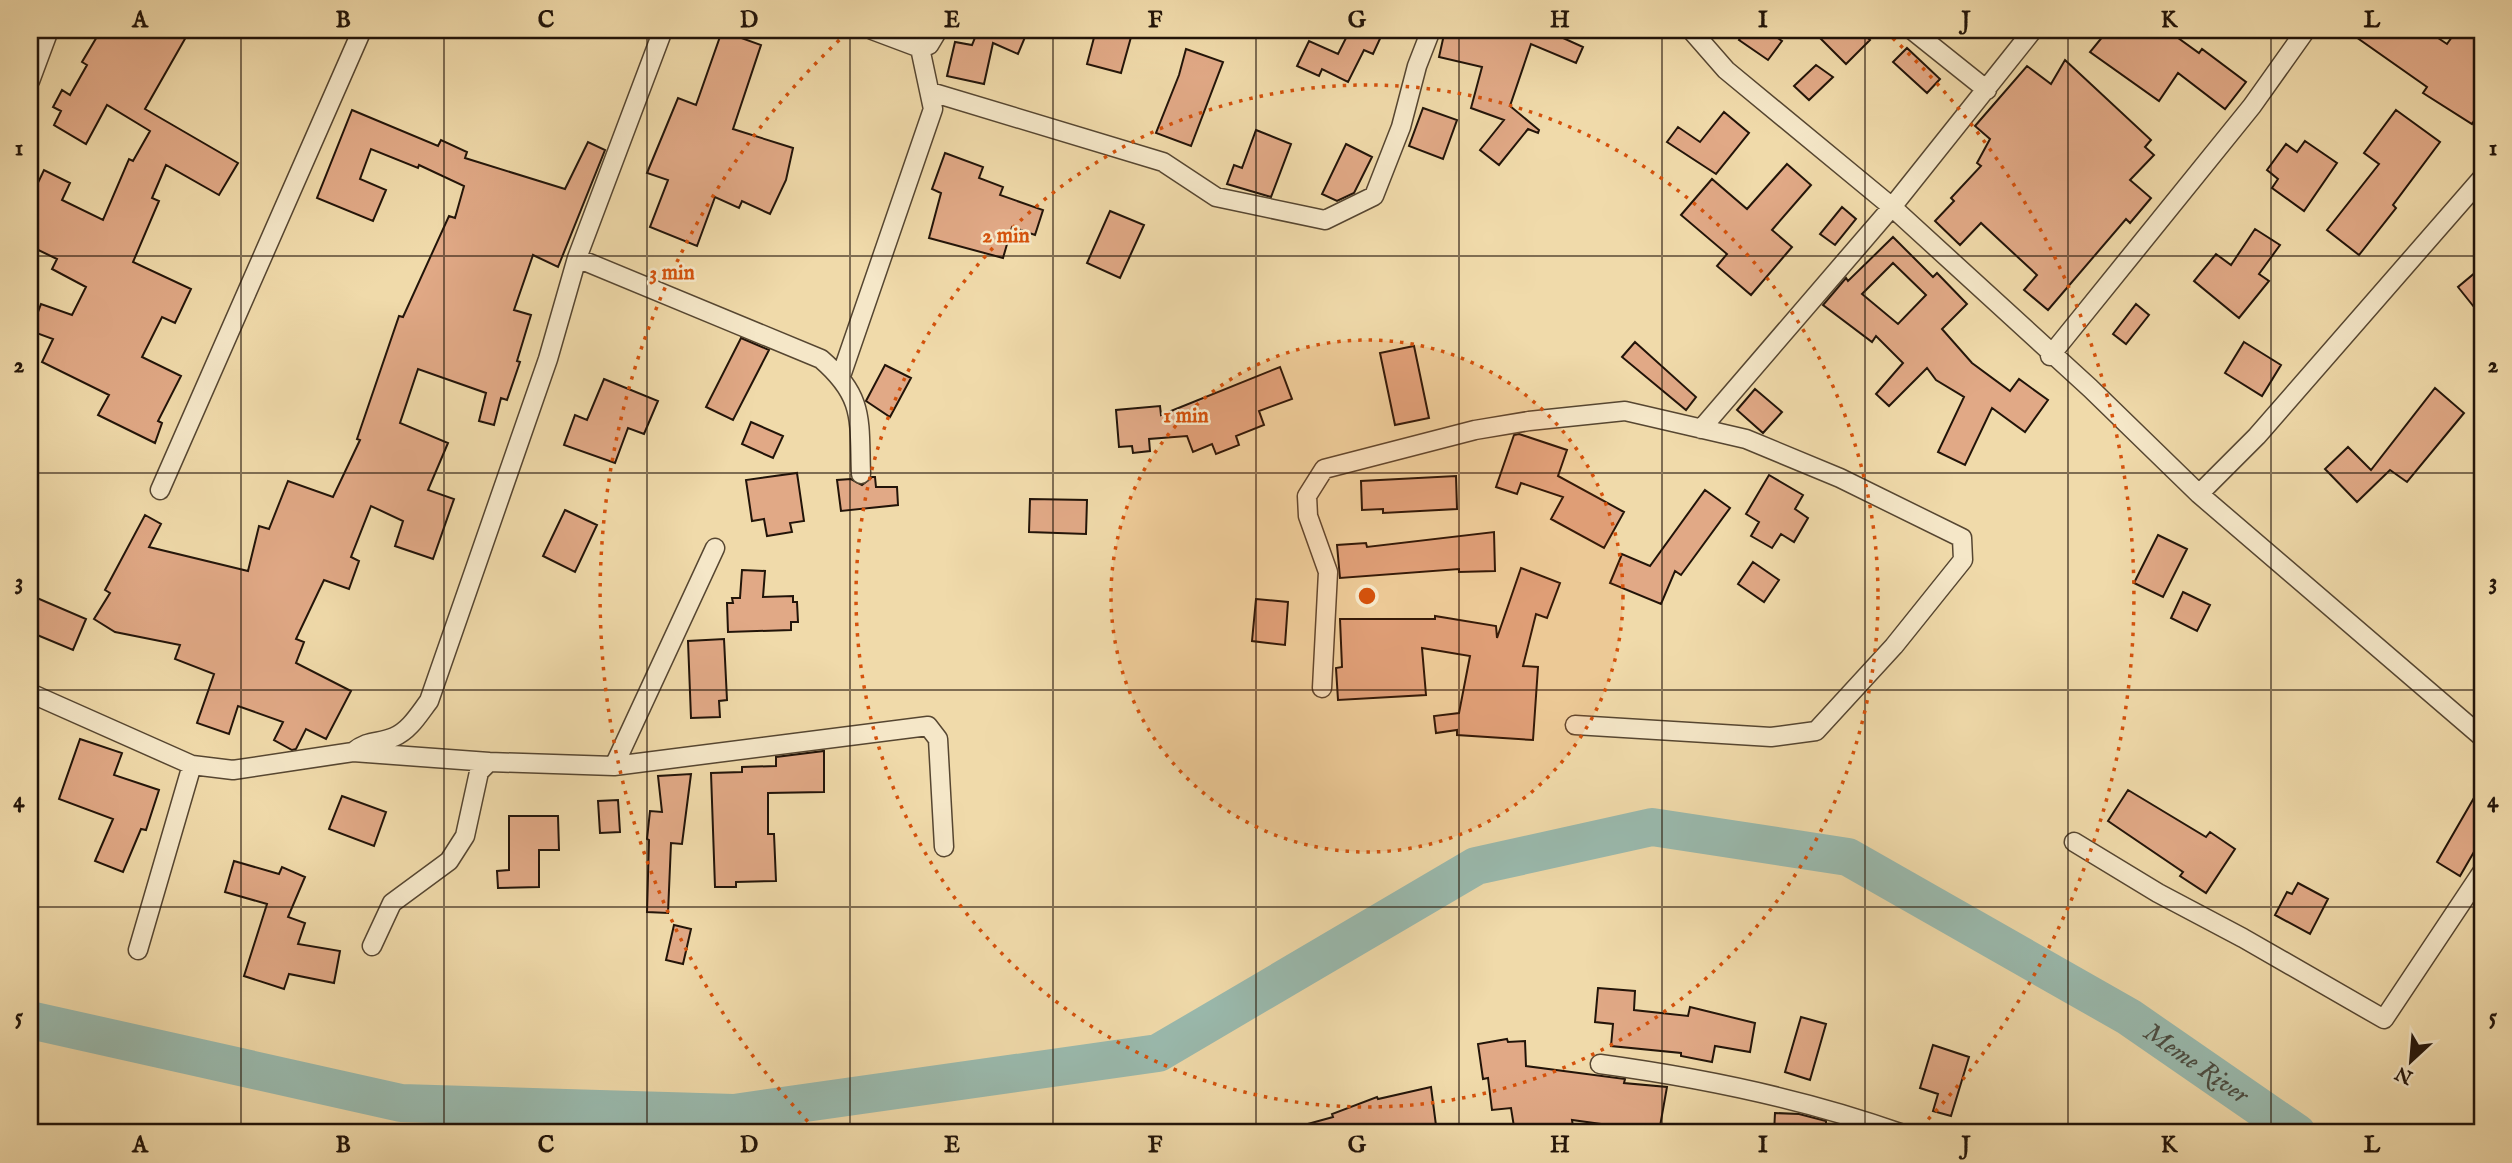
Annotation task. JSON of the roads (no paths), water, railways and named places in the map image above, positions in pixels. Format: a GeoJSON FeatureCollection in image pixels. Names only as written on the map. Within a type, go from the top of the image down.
{"type":"FeatureCollection","features":[{"type":"Feature","properties":{"kind":"street"},"geometry":{"type":"LineString","coordinates":[[30,81],[36,47],[49,30]]}},
{"type":"Feature","properties":{"kind":"street"},"geometry":{"type":"LineString","coordinates":[[160,490],[362,30]]}},
{"type":"Feature","properties":{"kind":"street"},"geometry":{"type":"LineString","coordinates":[[353,752],[366,742],[394,737],[412,725],[429,701],[548,359],[577,258],[663,30]]}},
{"type":"Feature","properties":{"kind":"street"},"geometry":{"type":"LineString","coordinates":[[872,30],[920,48],[929,45],[938,30]]}},
{"type":"Feature","properties":{"kind":"street"},"geometry":{"type":"LineString","coordinates":[[931,92],[1163,162],[1216,197],[1325,220],[1374,196],[1401,127],[1417,66],[1432,30]]}},
{"type":"Feature","properties":{"kind":"street"},"geometry":{"type":"LineString","coordinates":[[1692,30],[1726,70],[1892,207],[2050,356],[2090,388],[2199,494],[2389,660],[2482,737]]}},
{"type":"Feature","properties":{"kind":"street"},"geometry":{"type":"LineString","coordinates":[[1912,30],[1987,90]]}},
{"type":"Feature","properties":{"kind":"street"},"geometry":{"type":"LineString","coordinates":[[1701,429],[1892,207],[2033,30]]}},
{"type":"Feature","properties":{"kind":"street"},"geometry":{"type":"LineString","coordinates":[[2050,356],[2252,106],[2306,30]]}},
{"type":"Feature","properties":{"kind":"street"},"geometry":{"type":"LineString","coordinates":[[841,376],[933,109],[920,48]]}},
{"type":"Feature","properties":{"kind":"street"},"geometry":{"type":"LineString","coordinates":[[2199,494],[2257,436],[2482,178]]}},
{"type":"Feature","properties":{"kind":"street"},"geometry":{"type":"LineString","coordinates":[[577,258],[821,359],[841,376],[852,393],[859,417],[861,474]]}},
{"type":"Feature","properties":{"kind":"street"},"geometry":{"type":"LineString","coordinates":[[1322,688],[1328,572],[1308,516],[1307,496],[1324,469],[1475,430],[1529,421],[1625,411],[1746,439],[1840,478],[1962,538],[1963,560],[1895,646],[1816,731],[1770,737],[1575,724]]}},
{"type":"Feature","properties":{"kind":"street"},"geometry":{"type":"LineString","coordinates":[[614,766],[715,548]]}},
{"type":"Feature","properties":{"kind":"street"},"geometry":{"type":"LineString","coordinates":[[30,693],[192,765],[233,770],[353,752],[489,762],[614,766],[928,726],[938,739],[944,847]]}},
{"type":"Feature","properties":{"kind":"street"},"geometry":{"type":"LineString","coordinates":[[372,946],[392,903],[449,861],[465,836],[479,772],[489,762]]}},
{"type":"Feature","properties":{"kind":"street"},"geometry":{"type":"LineString","coordinates":[[138,950],[192,765]]}},
{"type":"Feature","properties":{"kind":"street"},"geometry":{"type":"LineString","coordinates":[[2074,842],[2158,893],[2243,937],[2385,1019],[2482,872]]}},
{"type":"Feature","properties":{"kind":"street"},"geometry":{"type":"LineString","coordinates":[[1600,1064],[1699,1077],[1796,1099],[1900,1133]]}},
{"type":"Feature","properties":{"kind":"waterway","name":"Meme River"},"geometry":{"type":"LineString","coordinates":[[30,1020],[401,1103],[734,1113],[1158,1053],[1476,866],[1652,827],[1848,857],[2129,1017],[2297,1133]]}}]}
